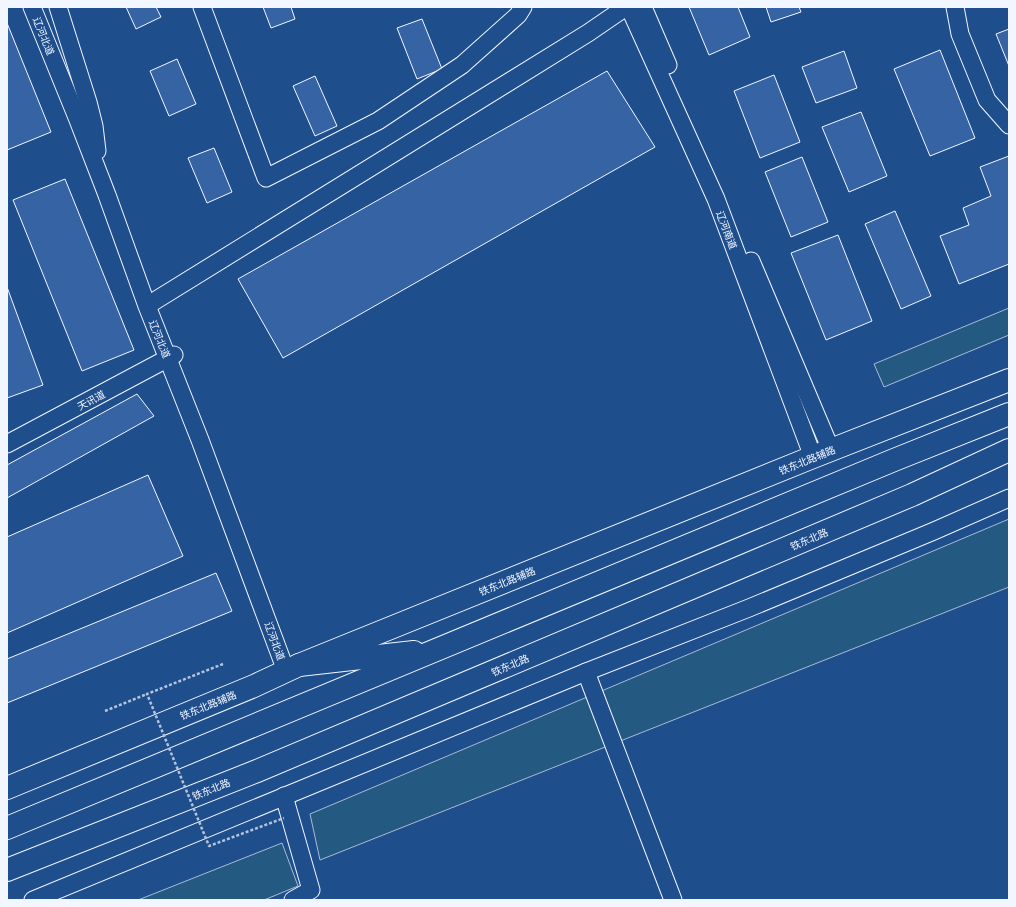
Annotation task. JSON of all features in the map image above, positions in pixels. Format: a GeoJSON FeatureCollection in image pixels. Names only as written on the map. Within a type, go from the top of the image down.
{"type":"FeatureCollection","features":[{"type":"Feature","properties":{"kind":"main road","name":"铁东北路辅路"},"geometry":{"type":"LineString","coordinates":[[7,788],[254,686],[293,668],[1009,380]]}},
{"type":"Feature","properties":{"kind":"main road"},"geometry":{"type":"LineString","coordinates":[[894,460],[1009,398]]}},
{"type":"Feature","properties":{"kind":"main road"},"geometry":{"type":"LineString","coordinates":[[7,828],[894,460],[1009,414]]}},
{"type":"Feature","properties":{"kind":"main road","name":"铁东北路"},"geometry":{"type":"LineString","coordinates":[[7,870],[257,771],[912,495],[1009,450]]}},
{"type":"Feature","properties":{"kind":"main road"},"geometry":{"type":"LineString","coordinates":[[912,495],[1009,467]]}},
{"type":"Feature","properties":{"kind":"main road"},"geometry":{"type":"LineString","coordinates":[[293,668],[439,649]]}},
{"type":"Feature","properties":{"kind":"street","name":"辽河北道"},"geometry":{"type":"LineString","coordinates":[[32,7],[110,203],[147,306],[171,357]]}},
{"type":"Feature","properties":{"kind":"street","name":"辽河北道"},"geometry":{"type":"LineString","coordinates":[[58,7],[88,102],[94,126],[97,153],[153,302],[171,357],[293,668]]}},
{"type":"Feature","properties":{"kind":"street"},"geometry":{"type":"LineString","coordinates":[[202,7],[266,178],[378,121],[462,64],[518,15],[523,7]]}},
{"type":"Feature","properties":{"kind":"street"},"geometry":{"type":"LineString","coordinates":[[153,302],[575,41],[626,7]]}},
{"type":"Feature","properties":{"kind":"street","name":"辽河南道"},"geometry":{"type":"LineString","coordinates":[[629,7],[716,199],[822,454]]}},
{"type":"Feature","properties":{"kind":"street","name":"辽河南道"},"geometry":{"type":"LineString","coordinates":[[643,7],[822,454]]}},
{"type":"Feature","properties":{"kind":"street"},"geometry":{"type":"LineString","coordinates":[[954,7],[960,34],[987,100],[1009,125]]}},
{"type":"Feature","properties":{"kind":"street","name":"天讯道"},"geometry":{"type":"LineString","coordinates":[[7,444],[171,357]]}},
{"type":"Feature","properties":{"kind":"street"},"geometry":{"type":"LineString","coordinates":[[33,900],[586,672],[763,602],[927,534],[1009,498]]}},
{"type":"Feature","properties":{"kind":"street"},"geometry":{"type":"LineString","coordinates":[[586,672],[673,900]]}},
{"type":"Feature","properties":{"kind":"street"},"geometry":{"type":"LineString","coordinates":[[284,796],[311,890],[293,900]]}},
{"type":"Feature","properties":{"kind":"path"},"geometry":{"type":"LineString","coordinates":[[105,711],[223,664]]}},
{"type":"Feature","properties":{"kind":"path"},"geometry":{"type":"LineString","coordinates":[[147,694],[209,846],[284,818]]}},
{"type":"Feature","properties":{"kind":"shaded area"},"geometry":{"type":"Polygon","coordinates":[[[1009,308],[1009,335],[884,387],[874,364],[1009,308]]]}},
{"type":"Feature","properties":{"kind":"shaded area"},"geometry":{"type":"Polygon","coordinates":[[[1009,519],[1009,587],[320,860],[310,814],[1009,519]]]}},
{"type":"Feature","properties":{"kind":"shaded area"},"geometry":{"type":"Polygon","coordinates":[[[282,843],[298,886],[264,900],[138,900],[282,843]]]}},
{"type":"Feature","properties":{"kind":"building"},"geometry":{"type":"Polygon","coordinates":[[[126,7],[156,7],[161,17],[136,29],[126,7]]]}},
{"type":"Feature","properties":{"kind":"building"},"geometry":{"type":"Polygon","coordinates":[[[263,7],[291,7],[295,19],[271,28],[263,7]]]}},
{"type":"Feature","properties":{"kind":"building"},"geometry":{"type":"Polygon","coordinates":[[[689,7],[738,7],[750,37],[709,55],[689,7]]]}},
{"type":"Feature","properties":{"kind":"building"},"geometry":{"type":"Polygon","coordinates":[[[766,7],[799,7],[801,12],[771,22],[766,7]]]}},
{"type":"Feature","properties":{"kind":"building"},"geometry":{"type":"Polygon","coordinates":[[[422,19],[442,69],[417,79],[397,28],[422,19]]]}},
{"type":"Feature","properties":{"kind":"building"},"geometry":{"type":"Polygon","coordinates":[[[7,23],[51,132],[7,150],[7,23]]]}},
{"type":"Feature","properties":{"kind":"building"},"geometry":{"type":"Polygon","coordinates":[[[1009,29],[1009,66],[996,34],[1009,29]]]}},
{"type":"Feature","properties":{"kind":"building"},"geometry":{"type":"Polygon","coordinates":[[[940,50],[975,138],[930,156],[894,69],[940,50]]]}},
{"type":"Feature","properties":{"kind":"building"},"geometry":{"type":"Polygon","coordinates":[[[844,51],[857,88],[816,103],[802,67],[844,51]]]}},
{"type":"Feature","properties":{"kind":"building"},"geometry":{"type":"Polygon","coordinates":[[[177,59],[196,104],[169,116],[150,71],[177,59]]]}},
{"type":"Feature","properties":{"kind":"building"},"geometry":{"type":"Polygon","coordinates":[[[607,71],[655,147],[283,358],[238,279],[607,71]]]}},
{"type":"Feature","properties":{"kind":"building"},"geometry":{"type":"Polygon","coordinates":[[[774,75],[800,142],[760,158],[734,91],[774,75]]]}},
{"type":"Feature","properties":{"kind":"building"},"geometry":{"type":"Polygon","coordinates":[[[315,76],[337,126],[315,136],[293,86],[315,76]]]}},
{"type":"Feature","properties":{"kind":"building"},"geometry":{"type":"Polygon","coordinates":[[[861,112],[887,176],[849,192],[822,127],[861,112]]]}},
{"type":"Feature","properties":{"kind":"building"},"geometry":{"type":"Polygon","coordinates":[[[214,148],[232,192],[207,203],[188,158],[214,148]]]}},
{"type":"Feature","properties":{"kind":"building"},"geometry":{"type":"Polygon","coordinates":[[[1009,156],[1009,264],[959,284],[940,236],[969,225],[963,208],[991,196],[980,167],[1009,156]]]}},
{"type":"Feature","properties":{"kind":"building"},"geometry":{"type":"Polygon","coordinates":[[[802,157],[828,222],[791,237],[765,172],[802,157]]]}},
{"type":"Feature","properties":{"kind":"building"},"geometry":{"type":"Polygon","coordinates":[[[65,179],[134,350],[82,371],[13,200],[65,179]]]}},
{"type":"Feature","properties":{"kind":"building"},"geometry":{"type":"Polygon","coordinates":[[[895,211],[931,296],[901,309],[865,224],[895,211]]]}},
{"type":"Feature","properties":{"kind":"building"},"geometry":{"type":"Polygon","coordinates":[[[838,235],[872,321],[826,340],[791,253],[838,235]]]}},
{"type":"Feature","properties":{"kind":"building"},"geometry":{"type":"Polygon","coordinates":[[[7,287],[43,385],[7,398],[7,287]]]}},
{"type":"Feature","properties":{"kind":"building"},"geometry":{"type":"Polygon","coordinates":[[[137,394],[154,416],[7,498],[7,465],[137,394]]]}},
{"type":"Feature","properties":{"kind":"building"},"geometry":{"type":"Polygon","coordinates":[[[148,475],[183,556],[7,633],[7,537],[148,475]]]}},
{"type":"Feature","properties":{"kind":"building"},"geometry":{"type":"Polygon","coordinates":[[[216,573],[232,611],[7,703],[7,659],[216,573]]]}}]}
